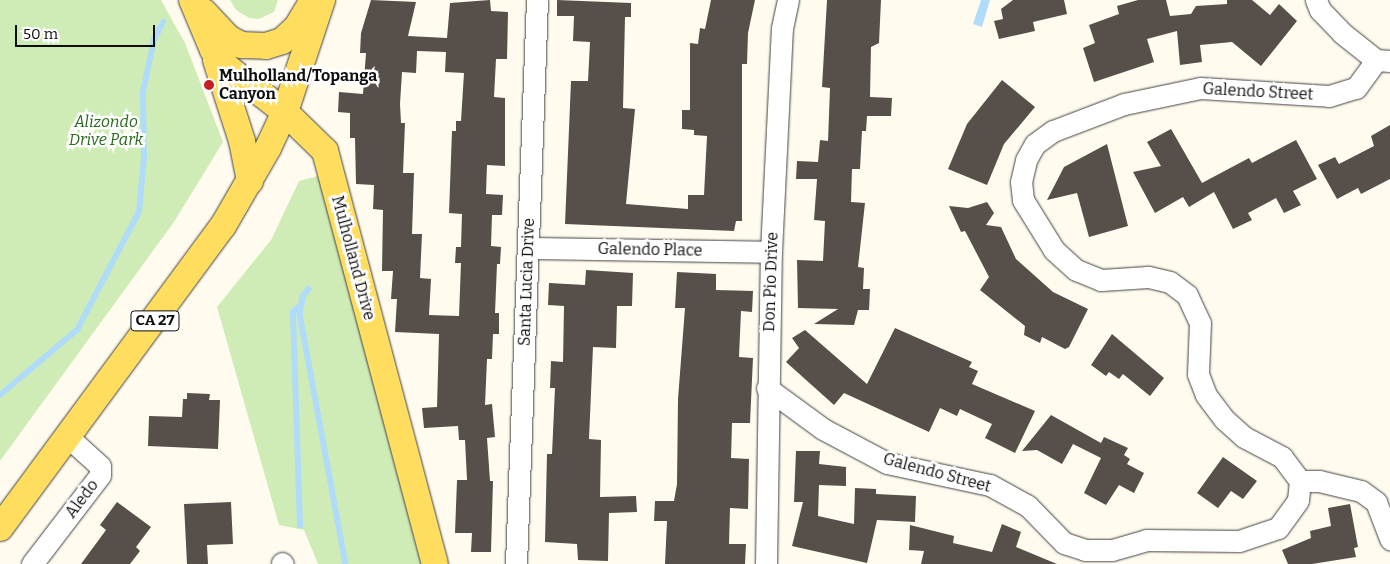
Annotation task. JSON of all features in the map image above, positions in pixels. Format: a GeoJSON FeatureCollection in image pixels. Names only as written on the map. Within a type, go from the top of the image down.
{"type":"FeatureCollection","features":[{"type":"Feature","properties":{"kind":"main road"},"geometry":{"type":"LineString","coordinates":[[194,0],[214,26],[228,38],[254,47],[282,41],[297,27],[313,0]]}},
{"type":"Feature","properties":{"kind":"main road","name":"Mulholland Drive"},"geometry":{"type":"LineString","coordinates":[[194,0],[213,50],[238,78],[285,112],[325,151],[435,564]]}},
{"type":"Feature","properties":{"kind":"main road","name":"CA 27"},"geometry":{"type":"LineString","coordinates":[[0,528],[198,264],[250,181],[285,112],[322,0]]}},
{"type":"Feature","properties":{"kind":"main road"},"geometry":{"type":"LineString","coordinates":[[213,50],[242,141],[250,181]]}},
{"type":"Feature","properties":{"kind":"street","name":"Santa Lucia Drive"},"geometry":{"type":"LineString","coordinates":[[516,564],[537,0]]}},
{"type":"Feature","properties":{"kind":"street","name":"Don Pio Drive"},"geometry":{"type":"LineString","coordinates":[[771,563],[767,388],[771,252],[782,28],[788,0]]}},
{"type":"Feature","properties":{"kind":"street"},"geometry":{"type":"LineString","coordinates":[[1316,0],[1320,10],[1342,33],[1383,60]]}},
{"type":"Feature","properties":{"kind":"street","name":"Galendo Street"},"geometry":{"type":"LineString","coordinates":[[767,388],[823,429],[887,463],[990,485],[1028,506],[1064,543],[1085,550],[1112,550],[1146,540],[1239,541],[1278,528],[1288,518],[1298,500],[1300,480],[1282,457],[1244,437],[1224,419],[1206,395],[1198,374],[1200,323],[1187,296],[1170,282],[1148,277],[1101,280],[1076,270],[1054,250],[1023,200],[1021,182],[1026,160],[1035,144],[1053,131],[1124,104],[1200,88],[1329,96],[1356,88],[1383,60]]}},
{"type":"Feature","properties":{"kind":"street","name":"Galendo Place"},"geometry":{"type":"LineString","coordinates":[[528,248],[771,252]]}},
{"type":"Feature","properties":{"kind":"street","name":"Aledo"},"geometry":{"type":"LineString","coordinates":[[32,564],[100,474],[100,466],[68,437]]}},
{"type":"Feature","properties":{"kind":"street"},"geometry":{"type":"LineString","coordinates":[[1300,480],[1319,481],[1361,490],[1376,502],[1390,539]]}},
{"type":"Feature","properties":{"kind":"green space","name":"Alizondo Drive Park"},"geometry":{"type":"Polygon","coordinates":[[[0,0],[161,0],[185,43],[223,142],[174,222],[0,461],[0,0]]]}},
{"type":"Feature","properties":{"kind":"green space"},"geometry":{"type":"Polygon","coordinates":[[[230,0],[278,0],[274,12],[259,19],[249,18],[236,10],[230,0]]]}},
{"type":"Feature","properties":{"kind":"green space"},"geometry":{"type":"Polygon","coordinates":[[[318,176],[422,564],[318,564],[304,530],[279,525],[217,307],[271,240],[299,181],[318,176]]]}},
{"type":"Feature","properties":{"kind":"water"},"geometry":{"type":"Polygon","coordinates":[[[981,0],[990,0],[982,27],[973,24],[981,0]]]}},
{"type":"Feature","properties":{"kind":"building"},"geometry":{"type":"Polygon","coordinates":[[[371,0],[416,2],[408,36],[447,38],[450,3],[490,0],[491,11],[508,12],[507,59],[496,59],[494,97],[505,98],[505,166],[487,165],[486,194],[503,195],[502,215],[492,215],[491,246],[501,247],[500,264],[497,264],[495,313],[499,313],[499,334],[493,334],[492,359],[487,359],[485,405],[492,404],[495,437],[487,438],[490,481],[493,481],[491,552],[471,552],[472,533],[455,533],[457,480],[467,480],[465,440],[459,440],[458,426],[424,428],[422,408],[437,407],[439,334],[395,332],[397,299],[391,299],[393,271],[382,271],[383,210],[373,209],[374,185],[356,184],[355,138],[350,138],[350,113],[338,112],[339,92],[363,94],[366,53],[360,53],[361,33],[371,0]],[[417,51],[416,73],[402,72],[401,123],[405,123],[403,173],[414,173],[412,234],[422,234],[420,278],[431,279],[429,315],[459,316],[461,263],[455,263],[456,247],[461,247],[462,214],[449,213],[452,131],[456,131],[456,121],[461,121],[464,73],[445,72],[446,52],[417,51]]]}},
{"type":"Feature","properties":{"kind":"building"},"geometry":{"type":"Polygon","coordinates":[[[557,0],[631,3],[631,17],[625,17],[623,108],[635,109],[626,204],[688,209],[688,195],[704,195],[707,136],[694,135],[694,130],[682,129],[682,110],[690,110],[690,43],[698,44],[700,28],[705,29],[711,0],[755,0],[748,33],[747,64],[742,64],[742,221],[736,221],[734,231],[565,224],[571,81],[588,81],[590,42],[573,41],[574,16],[557,16],[557,0]]]}},
{"type":"Feature","properties":{"kind":"building"},"geometry":{"type":"Polygon","coordinates":[[[827,0],[881,0],[879,43],[871,47],[870,97],[892,98],[891,116],[867,116],[866,131],[862,131],[860,169],[852,169],[851,202],[865,203],[858,267],[864,268],[863,289],[870,289],[869,310],[858,310],[854,325],[814,324],[838,309],[798,308],[797,260],[823,261],[825,221],[814,220],[817,179],[796,179],[797,161],[818,162],[820,140],[828,141],[830,88],[822,87],[827,0]]]}},
{"type":"Feature","properties":{"kind":"building"},"geometry":{"type":"Polygon","coordinates":[[[1013,0],[1064,0],[1067,14],[1033,22],[1035,31],[999,39],[994,21],[1003,19],[1001,9],[1013,0]]]}},
{"type":"Feature","properties":{"kind":"building"},"geometry":{"type":"Polygon","coordinates":[[[1138,0],[1166,0],[1170,16],[1191,14],[1196,6],[1227,4],[1227,0],[1252,0],[1270,15],[1279,4],[1297,21],[1261,66],[1232,42],[1200,45],[1202,62],[1180,65],[1177,31],[1147,39],[1154,62],[1094,82],[1083,48],[1095,43],[1089,25],[1119,14],[1117,6],[1138,0]]]}},
{"type":"Feature","properties":{"kind":"building"},"geometry":{"type":"Polygon","coordinates":[[[1002,80],[1035,107],[1004,144],[987,185],[948,169],[967,124],[1002,80]]]}},
{"type":"Feature","properties":{"kind":"building"},"geometry":{"type":"Polygon","coordinates":[[[1390,125],[1390,179],[1361,194],[1358,188],[1337,199],[1318,165],[1335,157],[1339,164],[1374,146],[1371,136],[1390,125]]]}},
{"type":"Feature","properties":{"kind":"building"},"geometry":{"type":"Polygon","coordinates":[[[1171,129],[1202,183],[1249,158],[1252,163],[1296,140],[1317,179],[1293,191],[1301,205],[1284,213],[1276,198],[1248,213],[1252,220],[1233,229],[1214,192],[1189,207],[1183,197],[1155,213],[1133,172],[1161,166],[1147,142],[1171,129]]]}},
{"type":"Feature","properties":{"kind":"building"},"geometry":{"type":"Polygon","coordinates":[[[1107,144],[1128,226],[1089,237],[1077,193],[1047,200],[1064,167],[1107,144]]]}},
{"type":"Feature","properties":{"kind":"building"},"geometry":{"type":"Polygon","coordinates":[[[987,202],[994,213],[986,225],[1001,227],[1016,259],[1053,292],[1088,309],[1069,347],[1065,349],[1042,337],[1040,343],[1024,335],[1025,326],[980,290],[989,277],[965,231],[961,232],[949,206],[968,208],[987,202]]]}},
{"type":"Feature","properties":{"kind":"building"},"geometry":{"type":"Polygon","coordinates":[[[586,270],[633,273],[632,306],[617,306],[616,348],[593,347],[589,439],[601,440],[600,497],[636,496],[637,512],[609,513],[608,561],[578,560],[577,544],[545,542],[547,454],[552,454],[555,388],[550,388],[551,361],[563,362],[564,306],[548,305],[549,283],[585,285],[586,270]]]}},
{"type":"Feature","properties":{"kind":"building"},"geometry":{"type":"Polygon","coordinates":[[[677,272],[716,274],[716,290],[753,291],[752,312],[741,311],[739,357],[753,358],[750,423],[732,423],[731,458],[749,459],[748,509],[730,508],[729,544],[746,544],[745,564],[665,564],[667,521],[654,521],[655,501],[674,501],[677,484],[678,399],[685,308],[675,308],[677,272]]]}},
{"type":"Feature","properties":{"kind":"building"},"geometry":{"type":"Polygon","coordinates":[[[895,328],[972,362],[969,367],[978,371],[972,384],[1035,411],[1015,453],[985,438],[992,424],[960,409],[957,416],[940,408],[929,432],[844,393],[834,405],[786,362],[799,348],[792,338],[805,330],[867,384],[895,328]]]}},
{"type":"Feature","properties":{"kind":"building"},"geometry":{"type":"Polygon","coordinates":[[[1112,334],[1164,378],[1150,396],[1123,374],[1119,379],[1109,372],[1106,376],[1091,365],[1112,334]]]}},
{"type":"Feature","properties":{"kind":"building"},"geometry":{"type":"Polygon","coordinates":[[[187,393],[210,394],[209,400],[220,400],[218,449],[148,446],[149,416],[182,417],[183,399],[187,399],[187,393]]]}},
{"type":"Feature","properties":{"kind":"building"},"geometry":{"type":"Polygon","coordinates":[[[1051,415],[1101,443],[1104,437],[1128,448],[1124,455],[1130,459],[1127,464],[1144,473],[1134,493],[1119,485],[1106,505],[1084,493],[1101,458],[1073,444],[1062,464],[1037,450],[1022,451],[1051,415]]]}},
{"type":"Feature","properties":{"kind":"building"},"geometry":{"type":"Polygon","coordinates":[[[796,451],[820,451],[819,464],[846,467],[846,486],[819,485],[818,516],[854,524],[855,488],[876,489],[876,494],[916,496],[915,522],[877,520],[867,563],[792,546],[803,502],[794,502],[796,451]]]}},
{"type":"Feature","properties":{"kind":"building"},"geometry":{"type":"Polygon","coordinates":[[[1223,457],[1257,481],[1243,499],[1231,491],[1218,508],[1197,493],[1223,457]]]}},
{"type":"Feature","properties":{"kind":"building"},"geometry":{"type":"Polygon","coordinates":[[[117,502],[151,527],[136,547],[140,551],[130,564],[81,564],[106,530],[100,525],[117,502]]]}},
{"type":"Feature","properties":{"kind":"building"},"geometry":{"type":"Polygon","coordinates":[[[231,502],[233,544],[207,545],[208,564],[187,564],[184,504],[231,502]]]}},
{"type":"Feature","properties":{"kind":"building"},"geometry":{"type":"Polygon","coordinates":[[[1350,504],[1358,547],[1354,548],[1356,557],[1312,564],[1288,564],[1282,550],[1311,538],[1310,531],[1331,526],[1328,508],[1350,504]]]}},
{"type":"Feature","properties":{"kind":"building"},"geometry":{"type":"Polygon","coordinates":[[[1002,524],[1021,532],[1016,547],[1057,564],[921,564],[924,551],[909,550],[910,525],[954,536],[953,543],[992,552],[1002,524]]]}},
{"type":"Feature","properties":{"kind":"waterway"},"geometry":{"type":"LineString","coordinates":[[0,395],[77,330],[139,212],[144,158],[143,92],[154,40],[163,22]]}},
{"type":"Feature","properties":{"kind":"waterway"},"geometry":{"type":"LineString","coordinates":[[309,289],[303,297],[300,314],[346,564]]}},
{"type":"Feature","properties":{"kind":"waterway"},"geometry":{"type":"LineString","coordinates":[[300,526],[293,312],[302,304]]}},
{"type":"Feature","properties":{"kind":"place","name":"Mulholland/Topanga Canyon"},"geometry":{"type":"Point","coordinates":[209,85]}}]}
